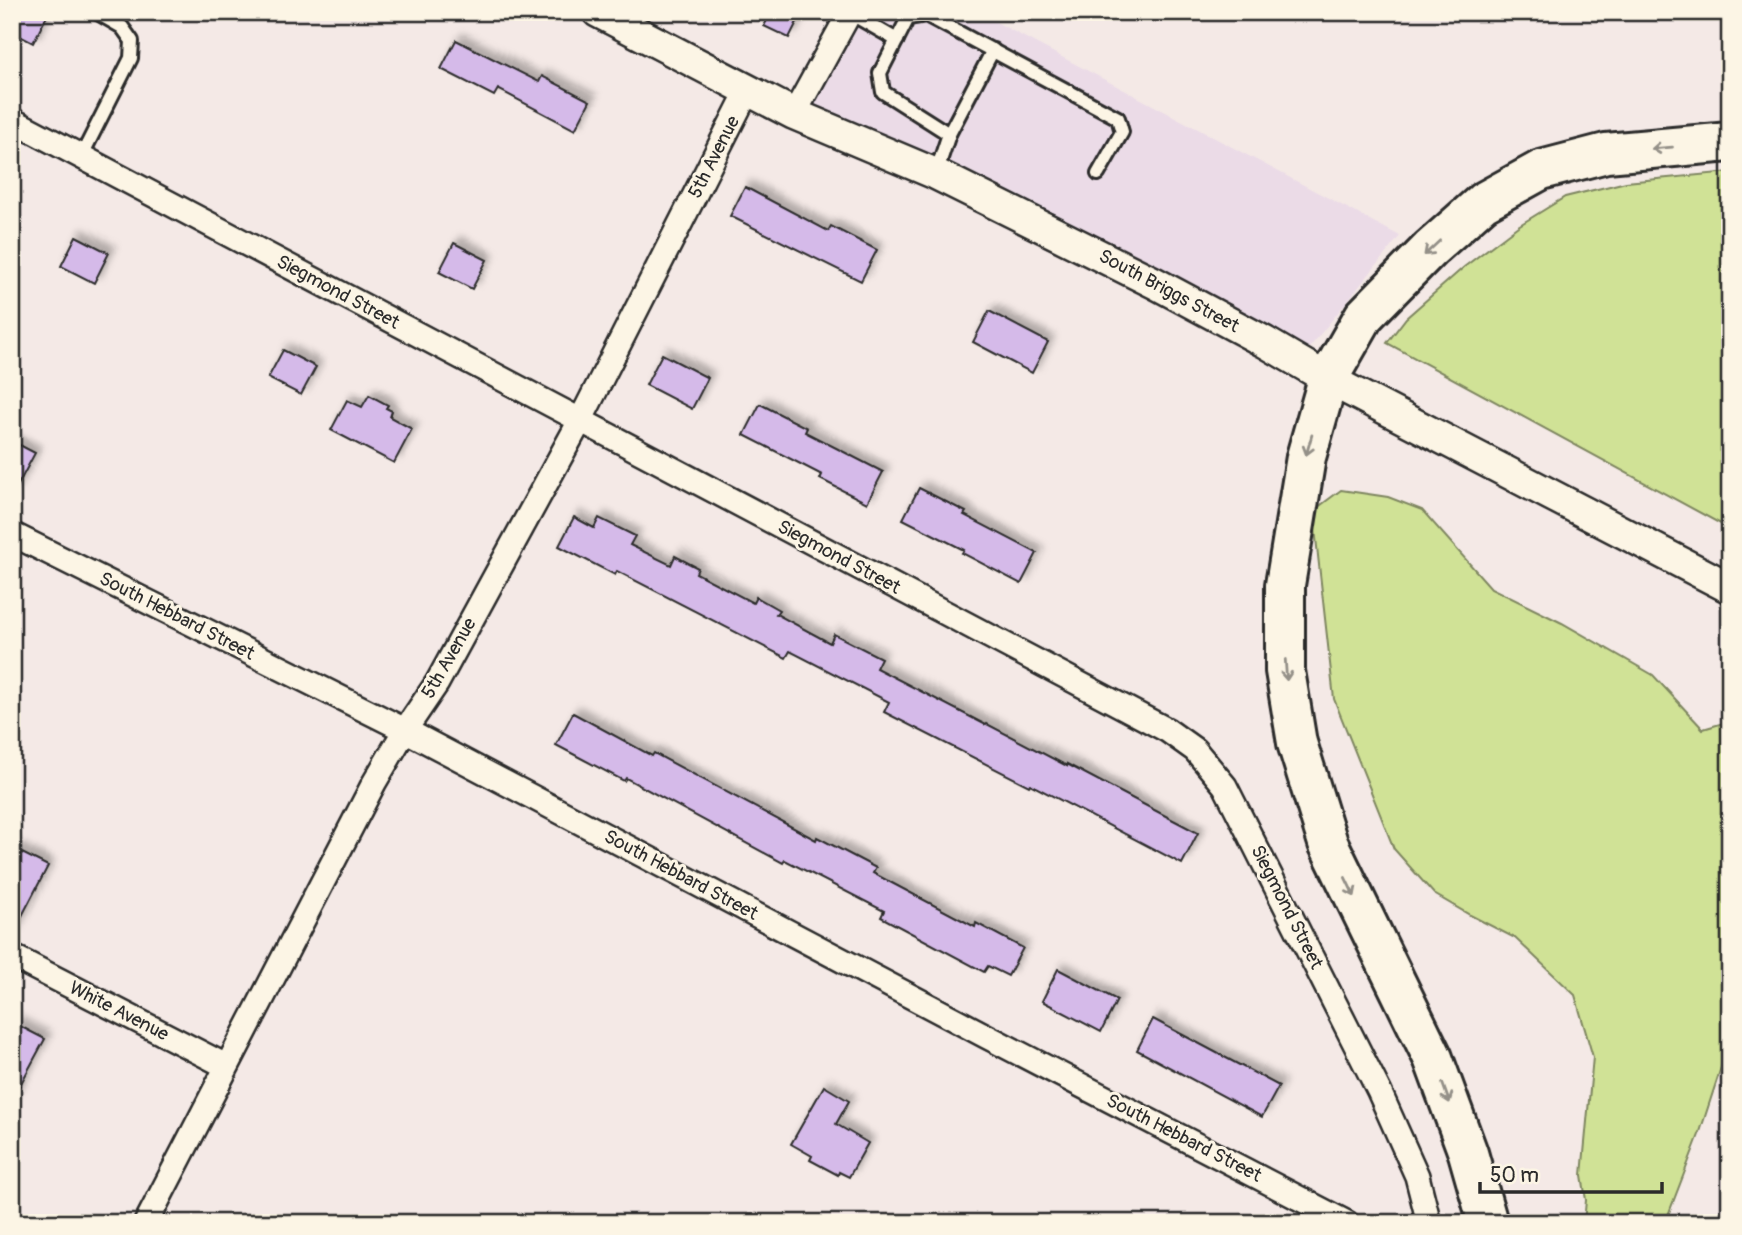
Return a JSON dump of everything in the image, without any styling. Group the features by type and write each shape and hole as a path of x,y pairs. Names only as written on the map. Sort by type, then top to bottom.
{"highway":[{"path":"1488,1223 1468,1153 1433,1058 1328,843 1297,743 1285,671 1285,585 1306,457 1328,379 1364,316 1430,249 1483,202 1541,170 1606,153 1730,142"}],"street":[{"name":"South Briggs Street","path":"598,12 794,114 936,174 1155,282 1328,379 1730,588"},
{"path":"794,114 850,13"},
{"name":"5th Avenue","path":"146,1223 374,782 437,683 580,421 748,90"},
{"name":"Siegmond Street","path":"12,120 1155,723 1195,750 1225,786 1379,1091 1416,1176 1429,1223"},
{"name":"South Hebbard Street","path":"12,534 405,730 1347,1223"},
{"name":"White Avenue","path":"12,956 226,1066"}],"lane":[{"path":"81,157 131,58 132,41 122,27 96,12"},
{"path":"850,13 897,40"},
{"path":"949,134 883,92 880,73 908,18 926,15 1118,118 1122,132 1098,174"},
{"path":"936,174 949,134 993,50"}],"shaded area":[{"path":"844,12 977,12 1400,236 1293,368 933,183 791,123"}],"green space":[{"path":"1730,172 1730,529 1387,343 1406,318 1464,267 1518,226 1565,197 1626,182"},
{"path":"1341,490 1388,497 1422,510 1491,588 1562,623 1653,675 1703,729 1730,721 1730,1046 1665,1223 1584,1223 1586,1200 1582,1175 1593,1057 1575,995 1515,938 1434,894 1394,849 1334,699 1313,511"}],"building":[{"path":"12,12 49,12 33,43 12,32"},
{"path":"771,12 802,12 789,38 764,26"},
{"path":"456,40 539,82 542,76 590,101 575,130 498,89 494,96 441,69"},
{"path":"745,187 828,231 831,226 877,250 861,281 730,216"},
{"path":"76,236 109,253 94,283 61,266"},
{"path":"454,243 487,260 472,289 439,272"},
{"path":"989,311 1048,342 1032,373 973,342"},
{"path":"283,350 316,367 301,395 268,378"},
{"path":"662,354 708,378 692,409 646,385"},
{"path":"369,395 388,405 386,408 392,411 390,417 412,429 394,463 331,430 347,400 362,407"},
{"path":"760,404 807,428 805,432 883,472 867,503 820,479 822,475 744,435"},
{"path":"12,441 35,453 12,496"},
{"path":"919,488 1037,553 1021,584 962,553 964,550 903,519"},
{"path":"574,517 594,528 599,518 635,536 630,545 671,565 675,556 698,568 696,573 753,603 756,597 779,610 776,614 830,643 834,634 881,658 876,668 1198,833 1182,864 1030,784 1029,786 884,712 889,702 790,651 786,658 617,571 615,575 559,546"},
{"path":"573,713 816,840 817,837 876,868 873,873 975,927 976,923 1023,948 1008,976 988,966 984,972 881,917 884,911 785,860 783,863 626,778 624,781 556,745"},
{"path":"12,848 48,866 12,935"},
{"path":"1058,969 1117,1000 1101,1032 1042,1001"},
{"path":"1153,1019 1279,1086 1262,1117 1137,1050"},
{"path":"12,1022 45,1039 12,1100"},
{"path":"824,1086 849,1101 836,1124 868,1143 849,1177 839,1172 838,1175 810,1160 812,1156 791,1144"}]}
